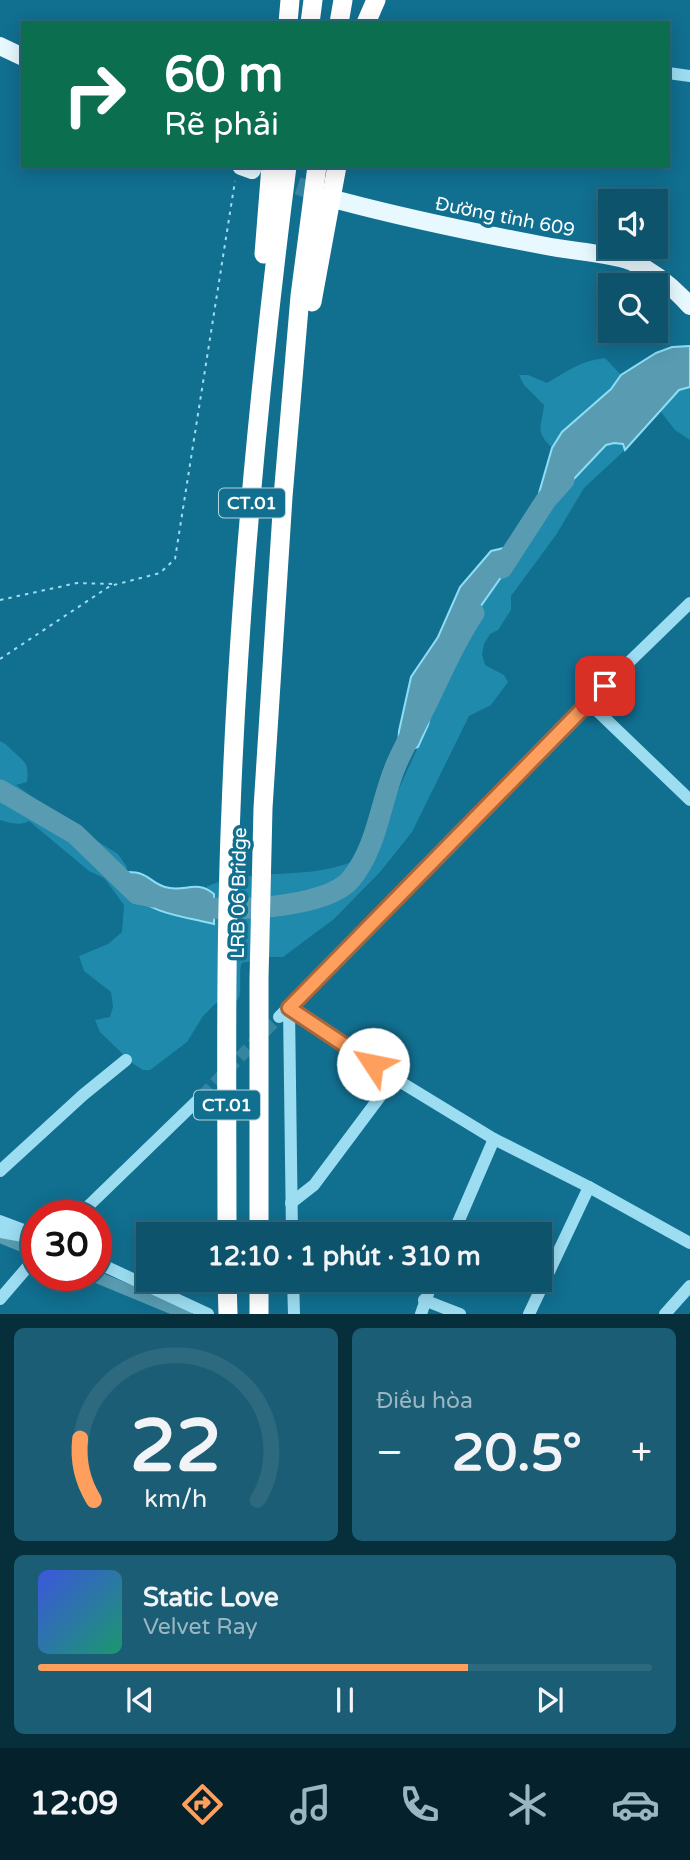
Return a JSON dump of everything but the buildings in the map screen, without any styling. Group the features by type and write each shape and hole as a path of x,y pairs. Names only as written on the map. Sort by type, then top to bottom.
{"highway":[{"path":"288,21 290,0"},
{"path":"310,21 313,0"},
{"path":"339,21 343,0"},
{"path":"367,21 376,0"},
{"name":"CT.01","path":"275,196 287,168"},
{"name":"CT.01","path":"327,207 330,168"},
{"path":"250,171 275,196"},
{"name":"LRB 06 Bridge","path":"227,1222 227,976 231,808 245,570 271,290 275,196"},
{"name":"LRB 06 Bridge","path":"259,1222 259,979 264,808 283,497 300,296 327,207"},
{"path":"258,1314 259,1292"}],"main road":[{"path":"0,46 21,56"},
{"name":"Đường tỉnh 609","path":"327,207 625,259 662,280 690,306"}],"street":[{"path":"670,73 690,76"},
{"path":"279,1017 588,702 690,603"},
{"path":"588,702 690,800"},
{"path":"289,1008 394,1078 494,1139 589,1187 690,1243"},
{"path":"289,1008 292,1222"},
{"path":"0,1171 126,1060"},
{"path":"291,1203 314,1185 394,1078"},
{"path":"95,1200 202,1096"},
{"path":"458,1222 494,1139"},
{"path":"530,1314 589,1187"},
{"path":"0,1220 21,1230"},
{"path":"0,1232 21,1235"},
{"path":"112,1269 208,1314"},
{"path":"0,1299 21,1274"},
{"path":"665,1314 690,1286"},
{"path":"293,1292 294,1314"},
{"path":"421,1314 427,1292"},
{"path":"424,1300 460,1314"}],"path":[{"path":"0,600 77,583 115,584 160,573 175,559 250,171"},
{"path":"0,659 115,584"}],"shaded area":[{"path":"690,346 690,387 679,390 625,450 623,444 606,445 555,499 546,500 539,493 552,448 562,432 611,389 621,375 656,353 672,347"},
{"path":"605,358 621,375 552,448 541,432 544,405 524,385 519,375 528,375 547,383 581,364"},
{"path":"690,387 690,440 675,430 661,412 679,390"},
{"path":"623,444 625,450 584,488 556,535 511,596 511,610 498,630 490,634 484,644 482,654 485,665 504,675 508,682 491,705 469,716 412,832 380,872 334,919 283,957 242,963 237,1000 216,1003 203,1016 187,1042 150,1070 143,1070 132,1063 100,1032 95,1020 110,1017 113,1007 111,992 84,971 79,956 108,944 122,932 124,905 104,878 89,871 29,821 19,824 0,820 0,741 26,764 27,782 16,785 71,825 118,854 127,867 124,875 180,916 196,919 214,894 206,887 223,881 257,875 329,869 349,863 369,849 365,863 428,725 443,660 555,499 606,445"},
{"path":"523,546 443,660 428,725 418,747 402,753 398,746 399,731 411,677 438,637 460,587 491,551"},
{"path":"128,872 145,875 165,887 201,887 208,890 214,894 214,924 170,914 147,905 130,890 123,875"}],"waterway":[{"path":"502,568 546,500 564,480"},
{"path":"188,905 225,909 298,903 339,889 351,879 373,838 400,757 474,613"},
{"path":"0,790 75,834 137,894 153,897"},
{"path":"0,1237 21,1246"},
{"path":"112,1283 186,1314"}],"tunnel":[{"path":"272,177 325,195"},
{"path":"202,1096 279,1017"}],"route":[{"path":"373,1064 289,1008 605,686"}]}
